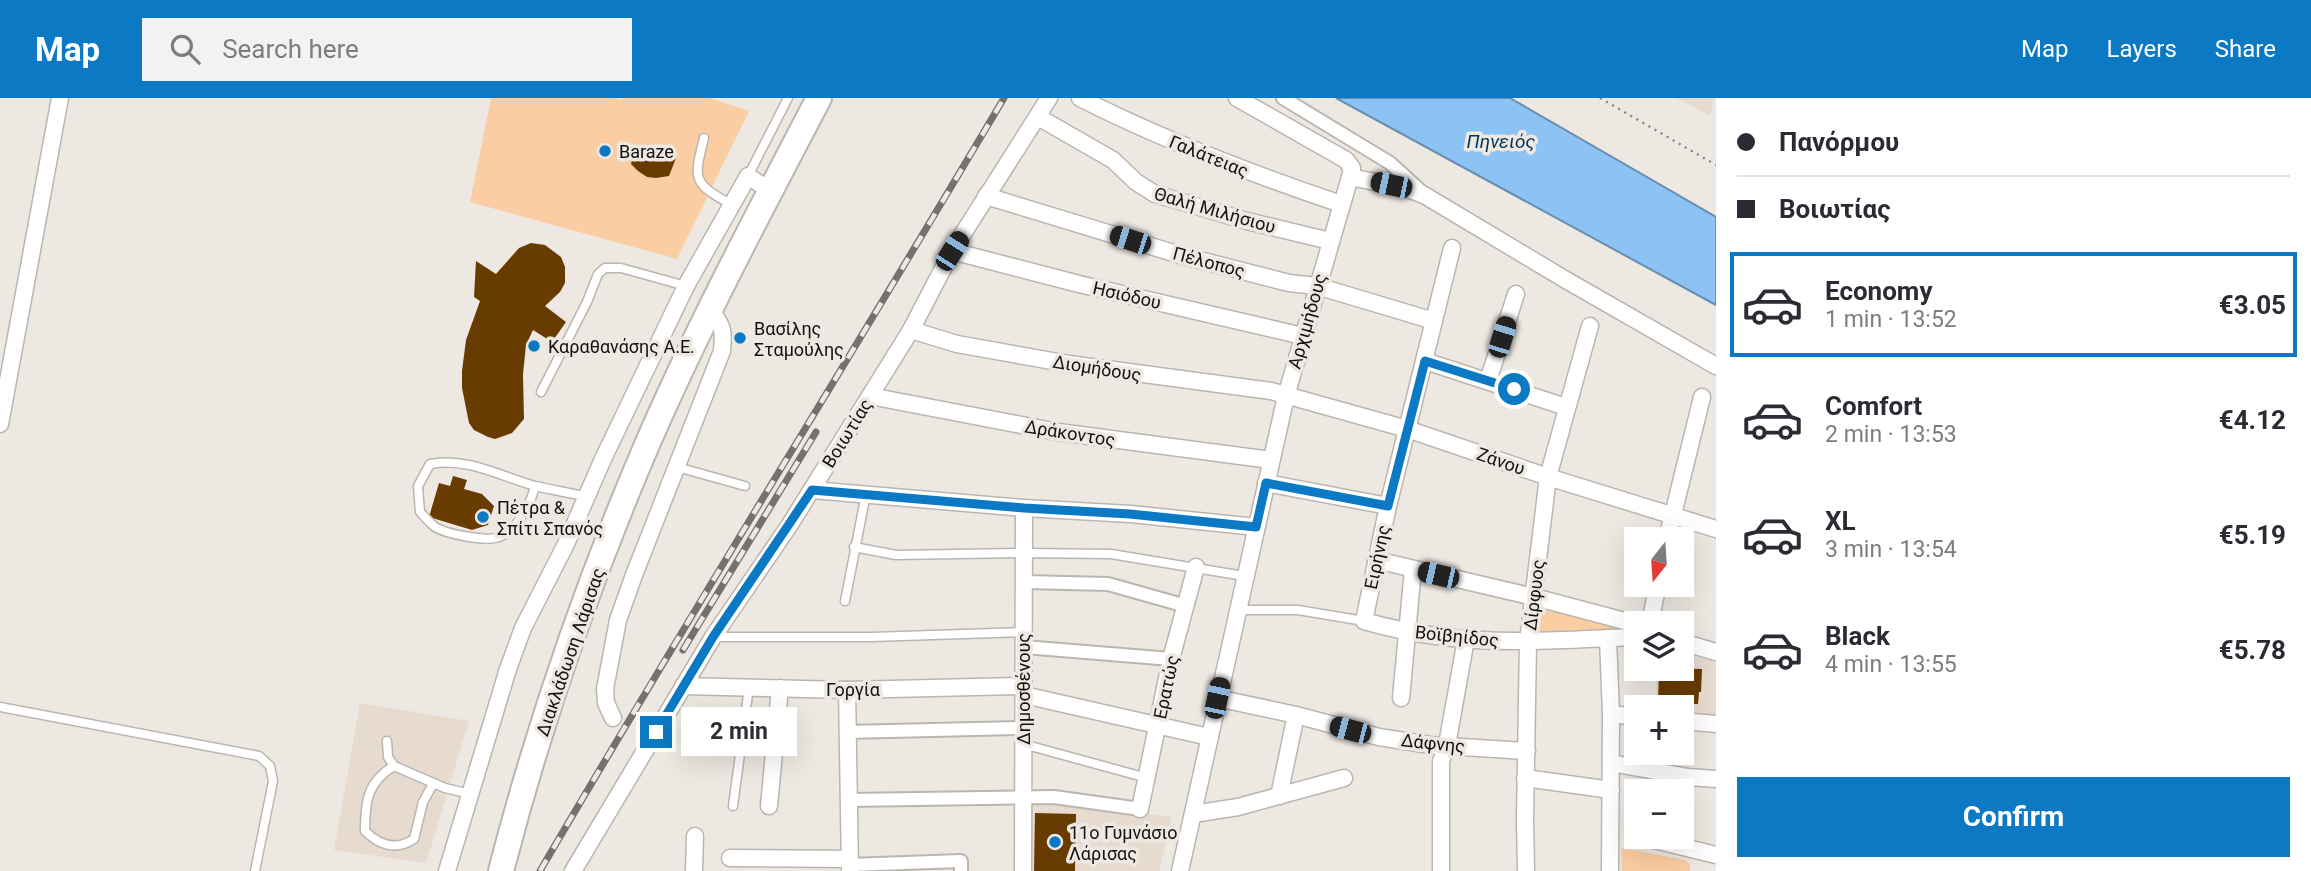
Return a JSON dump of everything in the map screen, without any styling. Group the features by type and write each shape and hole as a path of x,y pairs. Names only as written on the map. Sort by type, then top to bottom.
{"main road":[{"name":"Διακλάδωση Λάρισας","path":"501,871 529,773 595,576 649,440 710,309 813,103"}],"street":[{"path":"0,424 60,98"},
{"name":"Βοιωτίας","path":"573,871 713,637 812,490 911,330 952,251 1049,98"},
{"name":"Γαλάτειας","path":"1080,98 1159,136 1341,204"},
{"path":"1237,98 1346,160 1352,168 1350,177 1405,188 1424,195 1716,366"},
{"path":"1283,98 1390,163 1424,195"},
{"name":"Θαλή Μιλήσιου","path":"1038,117 1113,160 1136,183 1155,194 1247,221 1330,241"},
{"path":"447,871 523,628 588,497 603,459 686,286 748,176 770,191"},
{"name":"Αρχιμήδους","path":"1180,871 1286,397 1350,177"},
{"name":"Πέλοπος","path":"986,196 1180,255 1289,283 1317,286 1434,321"},
{"name":"Ειρήνης","path":"1364,621 1388,506 1452,248"},
{"name":"Ησιόδου","path":"952,251 1079,284 1303,336"},
{"path":"1488,381 1516,294"},
{"path":"613,718 606,703 605,689 618,620 722,351 724,333 721,323 710,309"},
{"name":"Δίρφυος","path":"1526,871 1528,641 1548,477 1590,326"},
{"name":"Διομήδους","path":"911,330 957,344 1019,356 1133,374 1258,389 1286,397"},
{"path":"1425,361 1566,407"},
{"name":"Δράκοντος","path":"870,396 1058,432 1271,460"},
{"name":"Ζάνου","path":"1286,397 1407,429 1548,477 1716,529"},
{"path":"1670,527 1702,397"},
{"path":"1266,483 1388,506"},
{"path":"812,490 1130,514 1256,527"},
{"name":"Δημοσθένους","path":"1023,871 1024,508"},
{"path":"1376,561 1624,621"},
{"name":"Ερατώς","path":"1140,809 1171,659 1196,567"},
{"path":"1401,698 1413,569"},
{"path":"1024,582 1108,584 1186,606"},
{"name":"Βοϊβηίδος","path":"1364,621 1466,639 1528,641 1624,637"},
{"path":"1608,638 1611,714 1610,871"},
{"path":"1441,871 1441,761 1447,745 1466,639"},
{"path":"1024,640 1171,659"},
{"path":"1694,646 1716,652"},
{"name":"Γοργία","path":"683,686 1023,690 1209,737"},
{"path":"769,806 780,688"},
{"path":"847,690 849,865"},
{"name":"Δάφνης","path":"1217,698 1379,737 1430,745 1527,751"},
{"path":"1611,714 1624,716"},
{"path":"1279,796 1296,715"},
{"path":"1694,722 1716,724"},
{"path":"847,732 1023,736"},
{"path":"1611,763 1688,777 1716,779"},
{"path":"1193,814 1238,807 1344,778"},
{"path":"1525,778 1611,790"},
{"path":"848,800 1023,797 1076,799 1140,809"},
{"path":"1611,830 1624,833"},
{"path":"694,871 695,836"},
{"path":"1691,849 1716,855"},
{"path":"730,858 849,865 961,861 961,871"}],"lane":[{"path":"748,176 788,98"},
{"path":"704,138 696,169 698,180 709,192 732,205"},
{"path":"541,392 587,302 597,274 605,268 621,268 686,286"},
{"path":"535,486 530,503 516,524 499,537 474,538 437,529 420,512 418,486 430,464 449,461 535,486 588,497"},
{"path":"676,467 745,486"},
{"path":"845,601 866,494"},
{"path":"854,547 895,555 1111,554 1244,576"},
{"path":"1237,610 1298,610 1364,621"},
{"path":"713,637 1024,640"},
{"path":"733,806 749,687"},
{"path":"0,707 259,756 270,766 273,781 255,871"},
{"path":"1023,736 1147,778"},
{"path":"387,741 388,757 394,766 433,784 470,794"},
{"path":"394,766 377,778 370,789 365,808 365,831 382,844 395,846 407,844 414,839 424,803 433,784"}],"path":[{"path":"1600,98 1716,165"}],"shaded area":[{"name":"Baraze","path":"491,98 710,98 749,111 677,259 470,202"},
{"path":"1676,98 1714,98 1710,116"},
{"path":"1539,604 1624,629 1624,630 1536,634"},
{"path":"1694,655 1716,661 1716,719 1694,717 1694,695 1656,695 1657,681 1694,681"},
{"path":"360,703 469,721 426,863 334,850"},
{"path":"1030,800 1068,802 1172,817 1159,871 1028,871"},
{"path":"1621,849 1686,860 1690,864 1690,871 1622,871"}],"water":[{"name":"Πηνειός","path":"1336,98 1510,98 1716,217 1716,305"}],"building":[{"name":"Baraze","path":"636,146 676,158 669,176 647,177 638,171 631,164"},
{"path":"531,243 545,245 561,257 565,267 565,283 560,292 545,306 566,322 552,342 533,330 526,345 523,374 524,419 512,433 495,439 474,430 469,423 462,388 466,340 480,301 474,297 476,261 496,274 519,248"},
{"path":"453,476 467,480 464,489 482,494 494,506 488,525 472,530 429,517 439,483 450,486"},
{"path":"1694,669 1702,669 1698,704 1694,704 1694,695 1658,695 1659,681 1694,681"},
{"name":"11ο Γυμνάσιο Λάρισας","path":"1035,813 1076,814 1075,871 1034,871"}],"railway":[{"path":"540,871 1004,98"},
{"path":"683,650 816,432"}],"place":[{"name":"Baraze","path":"605,151"},
{"name":"Βασίλης Σταμούλης","path":"740,338"},
{"name":"Καραθανάσης Α.Ε.","path":"534,346"},
{"name":"Πέτρα & Σπίτι Σπανός","path":"483,517"},
{"name":"11ο Γυμνάσιο Λάρισας","path":"1055,842"}],"route":[{"path":"656,732 713,637 812,490 1130,514 1256,527 1266,483 1388,506 1425,361 1514,389"}]}
